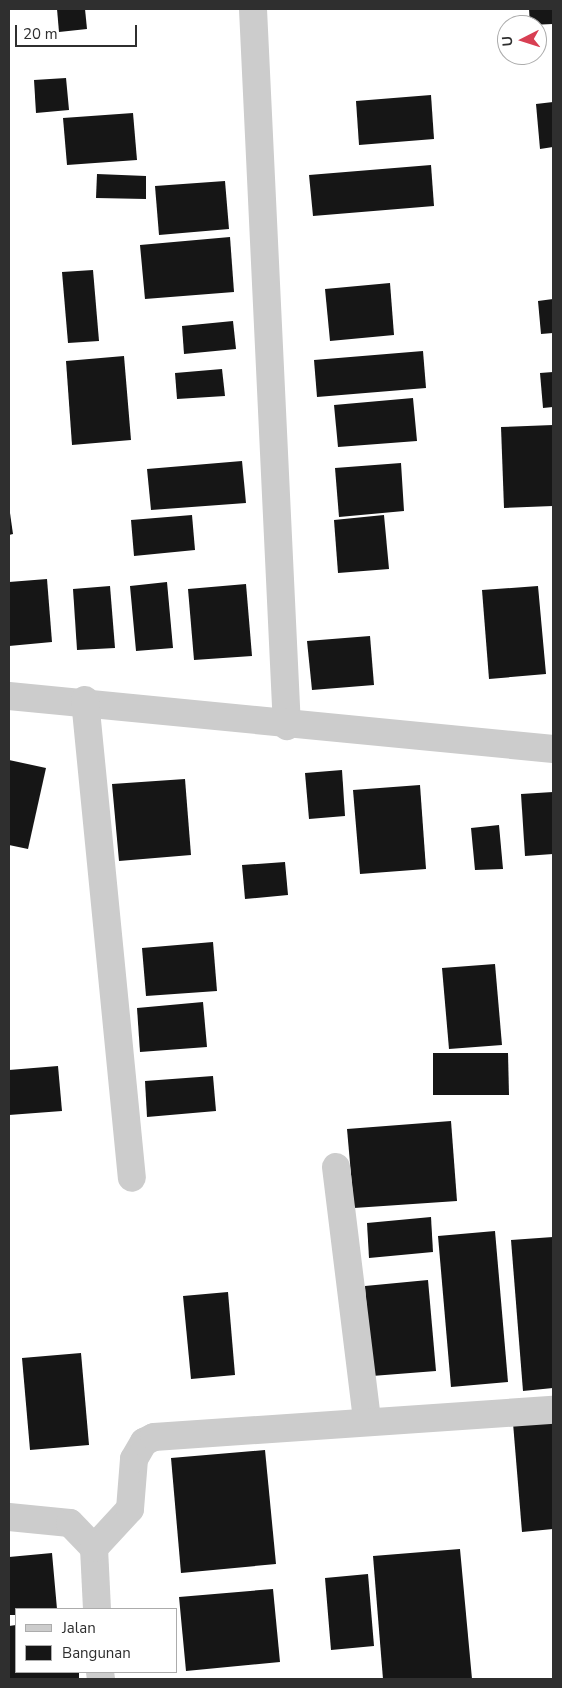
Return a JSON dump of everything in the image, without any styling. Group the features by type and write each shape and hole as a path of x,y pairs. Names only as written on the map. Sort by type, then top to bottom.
{"street":[{"path":"254,9 287,726"},
{"path":"9,696 85,700 287,726 553,748"},
{"path":"85,700 132,1178"},
{"path":"336,1167 367,1421"},
{"path":"94,1548 130,1508 134,1459 144,1442 154,1437 367,1421 553,1410"},
{"path":"9,1517 70,1523 94,1548 97,1608"}],"building":[{"path":"57,9 85,9 87,29 59,32"},
{"path":"529,9 553,9 553,24 547,24 547,15 529,15"},
{"path":"66,78 69,110 36,113 34,80"},
{"path":"431,95 434,139 359,145 356,101"},
{"path":"553,102 553,147 540,149 536,104"},
{"path":"133,113 137,160 67,165 63,118"},
{"path":"431,165 434,206 313,216 309,175"},
{"path":"97,174 146,176 146,199 96,198"},
{"path":"225,181 229,229 159,235 155,186"},
{"path":"230,237 234,292 145,299 140,245"},
{"path":"93,270 99,341 68,343 62,272"},
{"path":"390,283 394,335 330,341 325,289"},
{"path":"553,299 553,333 541,334 538,301"},
{"path":"233,321 236,349 184,354 182,326"},
{"path":"423,351 426,388 317,397 314,360"},
{"path":"124,356 131,440 72,445 66,361"},
{"path":"222,369 225,396 177,399 175,373"},
{"path":"553,372 553,407 543,408 540,373"},
{"path":"413,398 417,441 338,447 334,405"},
{"path":"553,425 553,506 504,508 501,427"},
{"path":"242,461 246,503 151,510 147,469"},
{"path":"401,463 404,511 339,517 335,468"},
{"path":"9,506 13,534 9,535"},
{"path":"192,515 195,550 134,556 131,520"},
{"path":"384,515 389,569 338,573 334,520"},
{"path":"47,579 52,642 9,646 9,582"},
{"path":"167,582 173,648 136,651 130,586"},
{"path":"246,584 252,656 194,660 188,589"},
{"path":"110,586 115,648 77,650 73,589"},
{"path":"538,586 546,674 489,679 482,590"},
{"path":"370,636 374,685 312,690 307,641"},
{"path":"9,760 46,768 28,849 9,845"},
{"path":"342,770 345,816 309,819 305,773"},
{"path":"185,779 191,855 119,861 112,784"},
{"path":"420,785 426,869 360,874 353,790"},
{"path":"553,792 553,854 525,856 521,794"},
{"path":"499,825 503,869 475,870 471,828"},
{"path":"285,862 288,895 245,899 242,865"},
{"path":"213,942 217,991 146,996 142,948"},
{"path":"495,964 502,1045 449,1049 442,968"},
{"path":"203,1002 207,1047 140,1052 137,1008"},
{"path":"433,1053 508,1053 509,1095 433,1095"},
{"path":"58,1066 62,1111 9,1115 9,1070"},
{"path":"213,1076 216,1111 147,1117 145,1081"},
{"path":"451,1121 457,1201 354,1208 347,1129"},
{"path":"431,1217 433,1252 369,1258 367,1223"},
{"path":"495,1231 508,1382 451,1387 438,1236"},
{"path":"553,1237 553,1388 523,1391 511,1240"},
{"path":"428,1280 436,1371 372,1376 365,1286"},
{"path":"228,1292 235,1375 191,1379 183,1296"},
{"path":"81,1353 89,1445 30,1450 22,1358"},
{"path":"553,1419 553,1529 522,1532 513,1423"},
{"path":"265,1450 276,1564 181,1573 171,1458"},
{"path":"460,1549 472,1679 383,1679 373,1556"},
{"path":"52,1553 57,1608 15,1608 15,1615 9,1615 9,1557"},
{"path":"368,1574 374,1646 331,1650 325,1578"},
{"path":"273,1589 280,1662 186,1671 179,1597"},
{"path":"15,1625 15,1673 79,1673 79,1679 9,1679 9,1626"}]}
